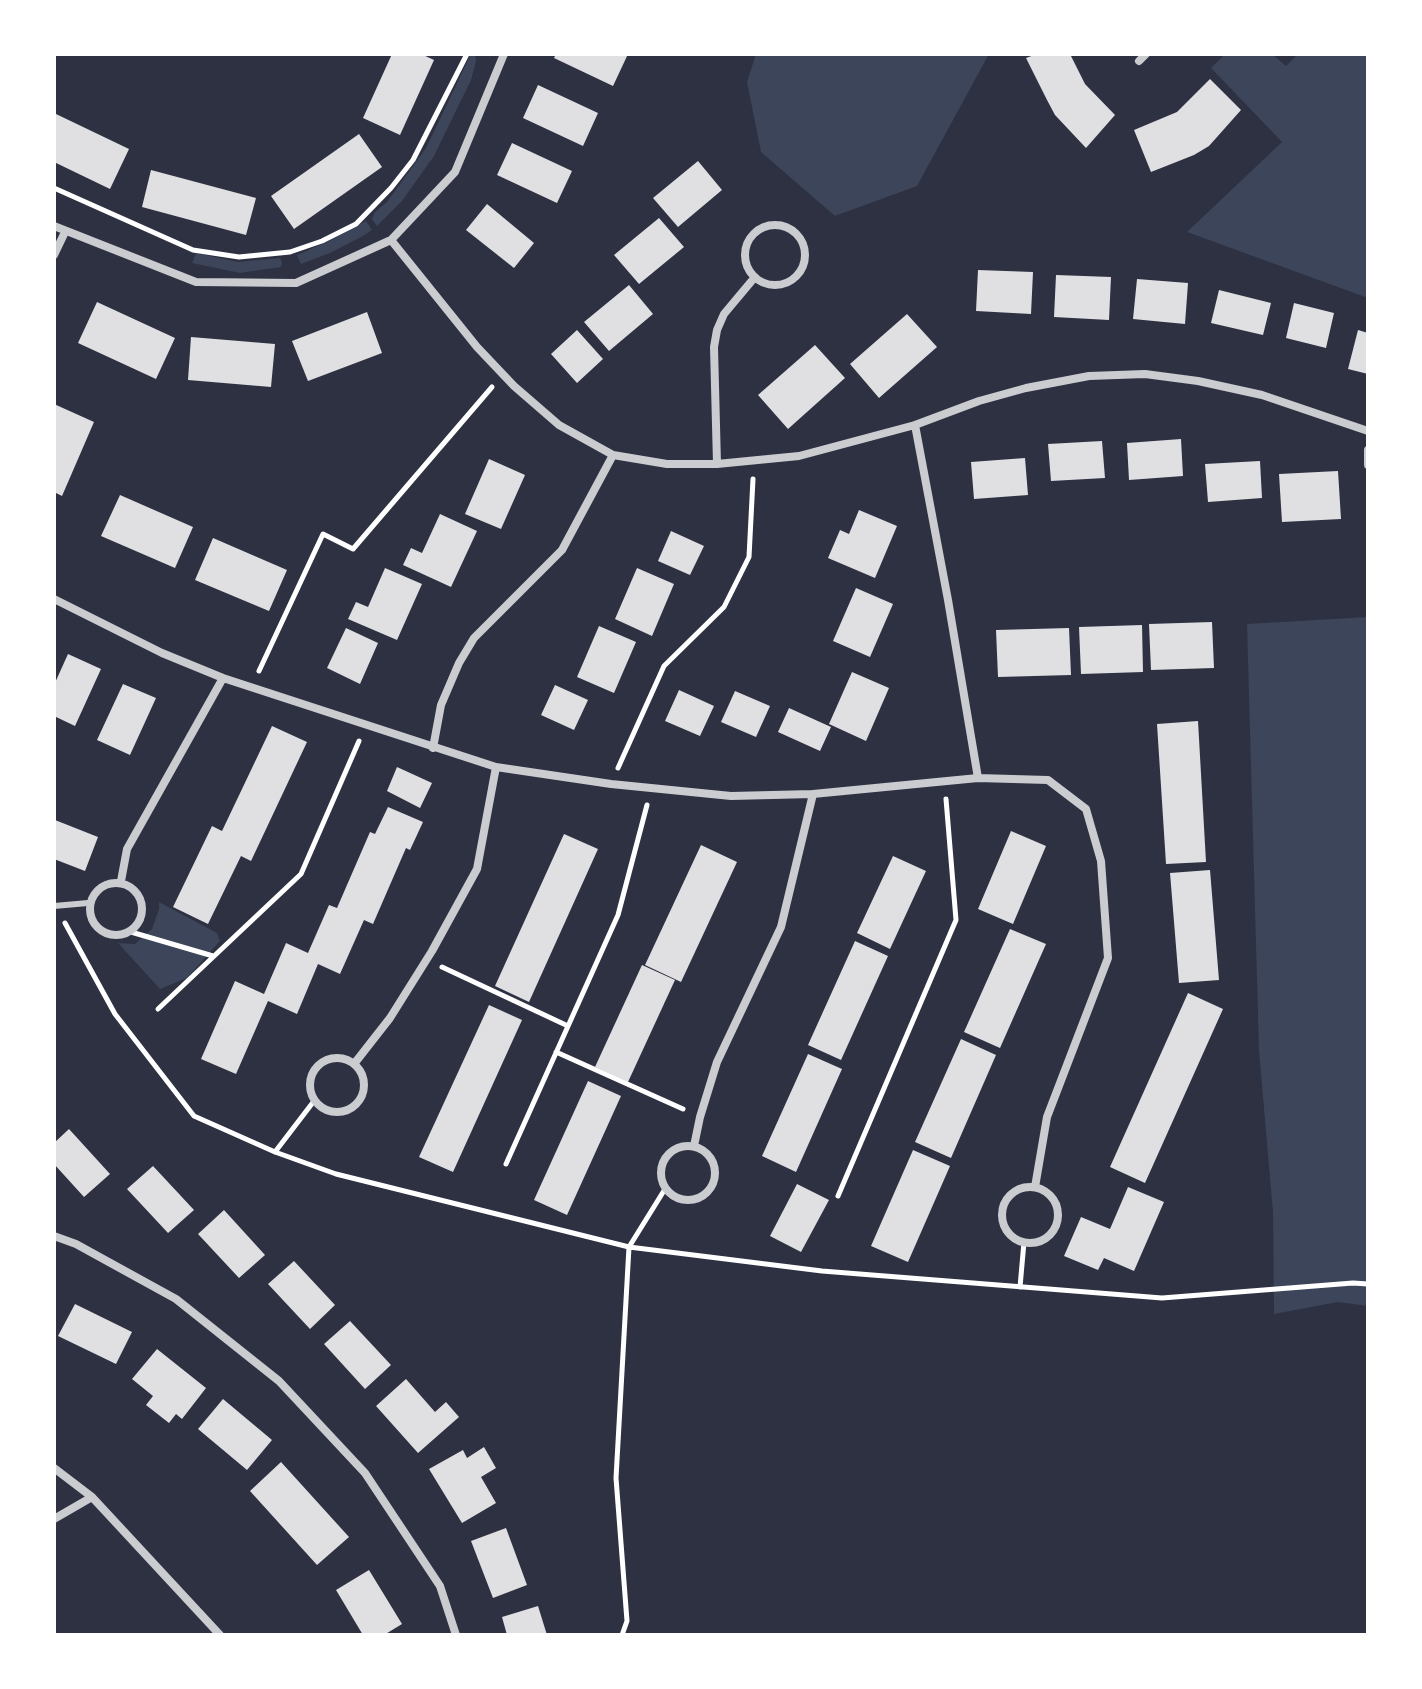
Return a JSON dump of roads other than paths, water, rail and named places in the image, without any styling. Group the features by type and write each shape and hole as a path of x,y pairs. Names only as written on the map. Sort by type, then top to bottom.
{"street":[{"path":"54,226 196,282 296,283 391,240 455,172 504,54"},
{"path":"774,225 793,231 804,246 806,256 799,274 783,284 773,285 755,277 749,270 746,250 756,232 774,225"},
{"path":"54,255 65,232"},
{"path":"391,240 477,347 503,374 559,425 613,455 667,464 717,464 799,456 915,425 979,401 1026,388 1089,376 1145,374 1198,381 1262,395 1368,431"},
{"path":"717,464 714,347 717,330 724,314 755,277"},
{"path":"915,425 978,778"},
{"path":"1368,450 1368,465"},
{"path":"433,748 441,705 459,663 474,638 562,550 613,455"},
{"path":"54,599 162,653 223,678 496,767 611,784 731,796 813,794 978,778 1048,780 1086,809 1101,861 1108,958 1047,1117 1035,1187"},
{"path":"121,881 127,849 223,678"},
{"path":"354,1064 390,1018 427,960 477,869 496,767"},
{"path":"694,1146 717,1062 781,927 813,794"},
{"path":"121,881 139,893 143,914 131,932 110,936 92,924 88,903 100,885 121,881"},
{"path":"338,1058 354,1064 364,1079 364,1088 356,1106 338,1113 329,1112 314,1101 310,1093 310,1076 321,1062 338,1058"},
{"path":"694,1146 714,1162 715,1180 705,1195 688,1201 679,1200 665,1189 661,1171 668,1154 675,1149 694,1146"},
{"path":"1035,1187 1055,1203 1057,1220 1054,1228 1041,1240 1024,1242 1015,1238 1003,1224 1004,1204 1016,1190 1035,1187"},
{"path":"54,1236 76,1244 176,1299 279,1381 365,1473 440,1586 456,1635"},
{"path":"54,1468 92,1497 220,1635"},
{"path":"54,1519 92,1497"}],"lane":[{"path":"55,907 88,903"}]}
